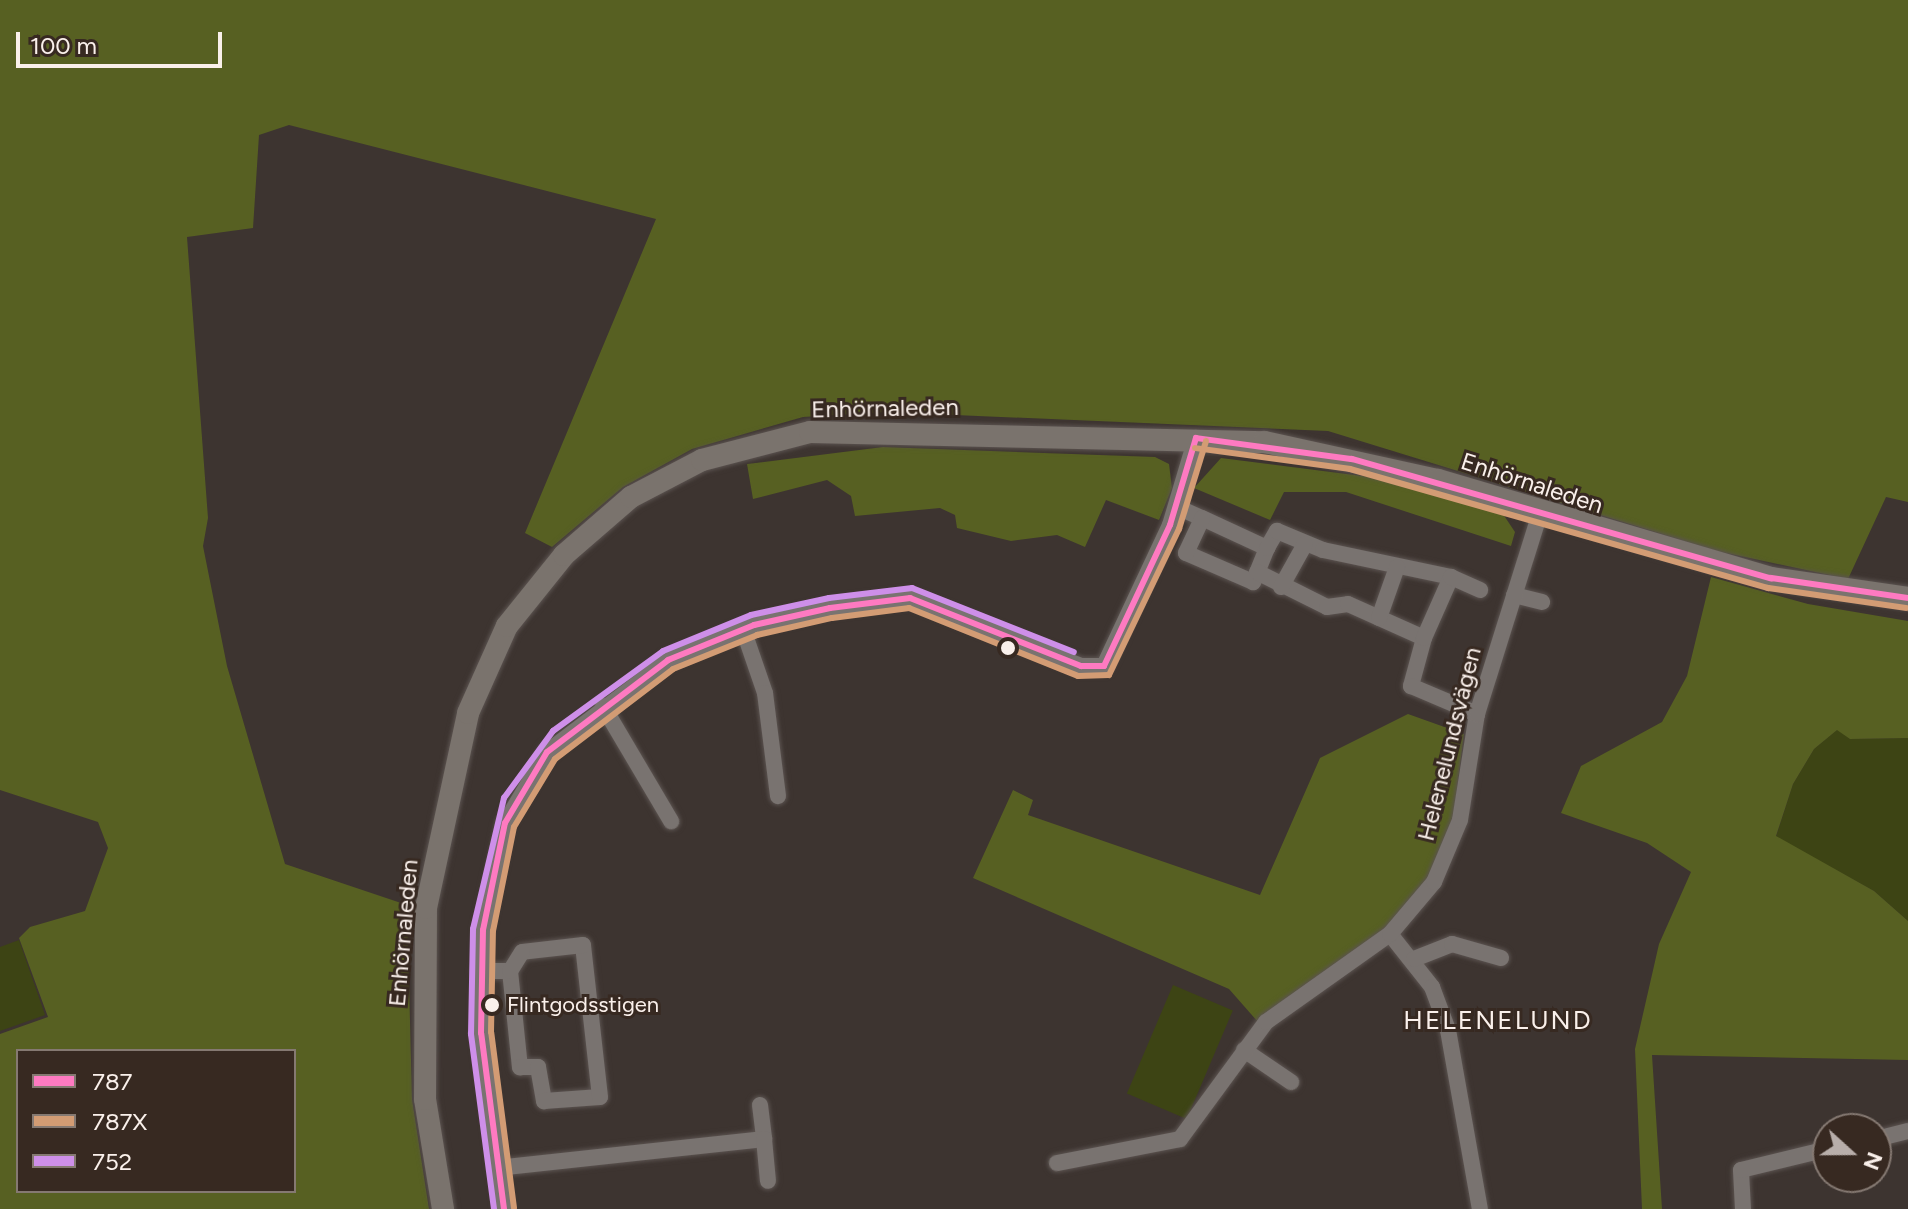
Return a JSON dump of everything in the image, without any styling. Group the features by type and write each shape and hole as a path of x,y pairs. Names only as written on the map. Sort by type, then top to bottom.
{"street":[{"name":"Enhörnaleden","path":"443,1209 421,1028 426,908 441,821 468,713 507,626 564,555 631,497 702,460 810,432 1196,438 1352,459 1771,578 1908,598"},
{"path":"504,1209 497,1168 480,971 488,893 513,802 547,752 603,706 668,660 743,629 830,608 910,598 1070,661 1094,668 1110,662 1177,507 1196,438"},
{"path":"1177,507 1267,548"},
{"name":"Helenelundsvägen","path":"1057,1163 1180,1139 1266,1022 1390,934 1434,882 1453,842 1477,714 1540,513"},
{"path":"1202,518 1186,553 1253,582 1277,531 1305,544 1451,577 1480,590"},
{"path":"1281,587 1305,544"},
{"path":"1379,618 1397,567"},
{"path":"1257,572 1281,587 1327,607 1348,604 1424,638"},
{"path":"1451,577 1424,638 1411,686 1477,714"},
{"path":"1514,595 1542,602"},
{"path":"743,629 765,693 778,796"},
{"path":"603,706 671,821"},
{"path":"1390,934 1414,959 1448,1030 1480,1209"},
{"path":"1414,959 1452,944 1501,958"},
{"path":"583,945 600,1097 544,1101 538,1067 520,1067 510,971 522,952 583,945"},
{"path":"480,971 510,971"},
{"path":"1244,1050 1291,1082"},
{"path":"760,1105 768,1181"},
{"path":"497,1168 764,1139"},
{"path":"1743,1209 1741,1170 1812,1153"}],"green space":[{"path":"0,0 1908,0 1908,502 1886,497 1848,579 1717,551 1328,431 887,412 803,417 692,449 623,487 552,547 525,533 656,219 289,125 259,135 253,228 187,237 208,518 203,546 227,666 285,864 407,905 412,1099 429,1209 0,1209 0,1034 48,1017 19,938 30,927 85,911 108,848 98,822 0,790"},
{"path":"883,447 1155,457 1169,464 1172,488 1159,520 1106,500 1085,547 1057,535 1011,541 957,528 955,515 940,508 855,516 851,496 827,480 753,499 747,464"},
{"path":"1221,458 1386,479 1503,514 1515,532 1511,546 1346,492 1284,492 1270,520 1194,488"},
{"path":"1711,577 1808,604 1908,621 1908,738 1850,739 1837,730 1814,749 1793,784 1776,836 1874,891 1908,921 1908,1060 1652,1055 1662,1209 1642,1209 1635,1049 1659,944 1691,872 1647,843 1561,813 1581,766 1662,722 1687,676"},
{"path":"1408,714 1464,734 1453,819 1429,878 1384,930 1258,1022 1229,989 973,878 1013,790 1033,800 1028,815 1260,895 1320,758"},
{"path":"1838,729 1850,739 1908,738 1908,921 1874,891 1776,837 1793,784 1814,749"},
{"path":"19,940 45,1015 0,1031 0,947"},
{"path":"1173,985 1233,1010 1187,1119 1127,1094"}],"transit line":[{"name":"787","path":"1196,438 1352,459 1771,578 1908,598"},
{"name":"787","path":"504,1209 481,1033 483,930 505,823 547,752 668,660 754,625 830,608 910,598 1081,666 1104,666 1170,525 1196,438"},
{"name":"787X","path":"514,1208 491,1032 493,931 514,827 555,759 673,669 757,635 832,618 909,608 1078,676 1109,675 1179,529 1206,441"},
{"name":"787X","path":"1195,448 1350,469 1768,588 1907,608"},
{"name":"752","path":"494,1209 471,1034 473,929 504,798 553,731 663,651 751,615 829,598 912,588 1074,652"}],"place":[{"name":"Flintgodsstigen","path":"492,1005"}],"district":[{"name":"HELENELUND","path":"1498,1021"}]}
